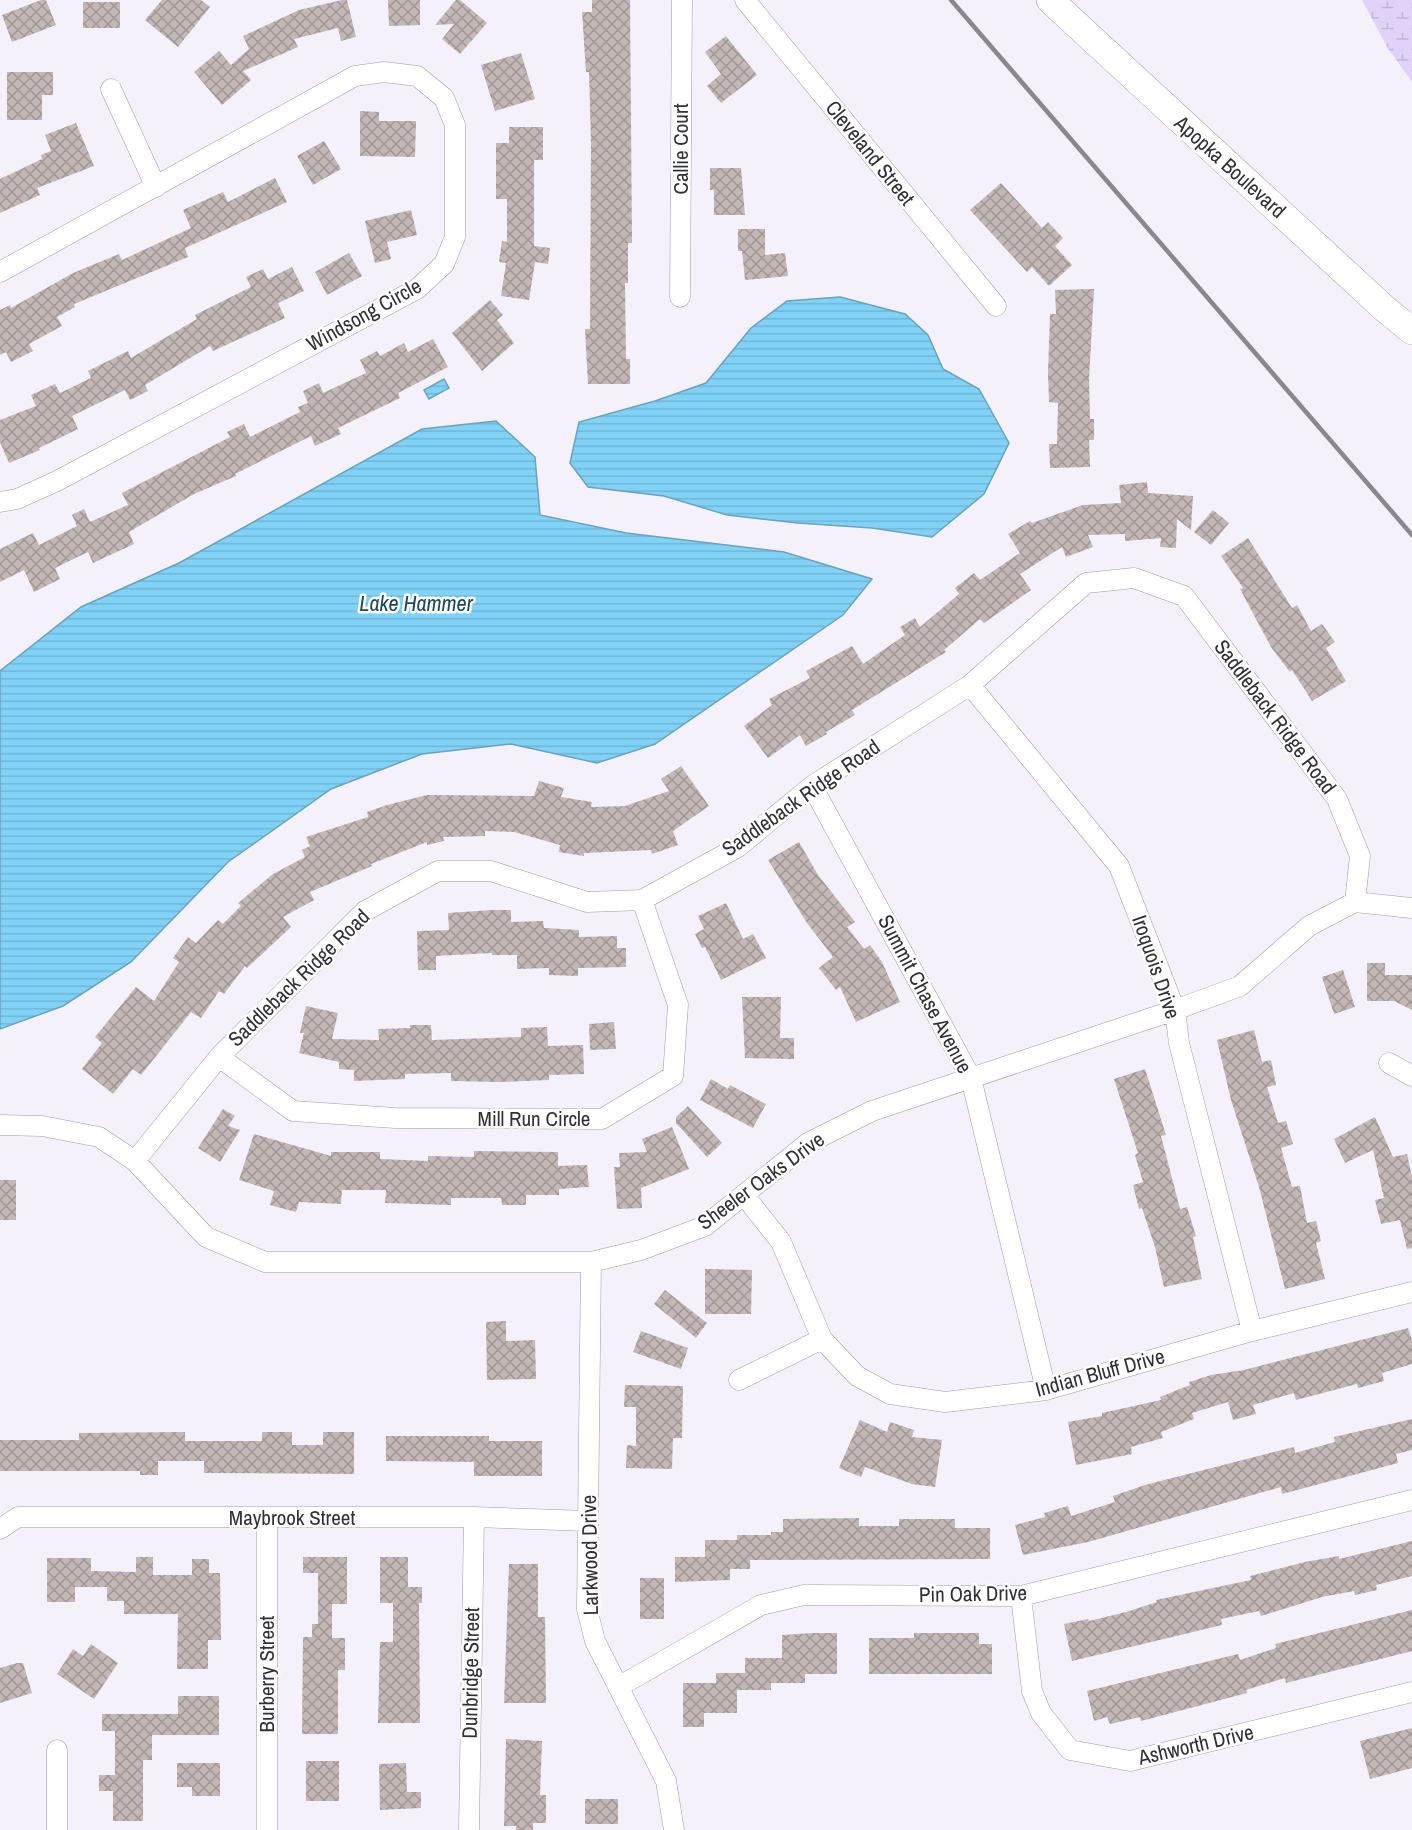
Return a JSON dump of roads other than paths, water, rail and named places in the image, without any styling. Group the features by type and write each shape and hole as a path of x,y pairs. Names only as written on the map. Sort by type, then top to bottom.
{"street":[{"name":"Callie Court","path":"680,297 682,0"},
{"name":"Cleveland Street","path":"745,0 996,306"},
{"name":"Apopka Boulevard","path":"1050,0 1376,301 1412,331"},
{"name":"Windsong Circle","path":"0,272 355,76 384,72 417,76 444,98 455,125 455,237 444,264 417,289 57,481 17,498 0,502"},
{"path":"111,89 156,187"},
{"name":"Saddleback Ridge Road","path":"135,1161 219,1057 365,910 438,871 491,872 587,902 642,900 738,847 812,786 970,685 1086,582 1134,578 1184,596 1337,799 1360,856 1355,902"},
{"name":"Iroquois Drive","path":"970,685 1119,866 1175,1010 1179,1043 1252,1331"},
{"name":"Summit Chase Avenue","path":"812,786 971,1078 1046,1390"},
{"name":"Mill Run Circle","path":"219,1057 293,1111 394,1118 602,1119 673,1076 678,1005 642,900"},
{"path":"1355,902 1412,908"},
{"name":"Sheeler Oaks Drive","path":"0,1125 42,1126 99,1137 135,1161 206,1237 265,1262 591,1262 641,1250 705,1226 808,1143 872,1111 1175,1010 1240,986 1309,926 1355,902"},
{"path":"1389,1063 1412,1076"},
{"name":"Indian Bluff Drive","path":"744,1195 781,1242 822,1339 857,1376 890,1394 945,1402 1046,1390 1252,1331 1412,1292"},
{"name":"Larkwood Drive","path":"591,1262 587,1609 595,1641 666,1781 674,1830"},
{"path":"739,1380 822,1339"},
{"name":"Pin Oak Drive","path":"618,1687 761,1605 804,1594 1021,1596 1412,1500"},
{"name":"Maybrook Street","path":"0,1529 18,1517 267,1519 474,1517 588,1521"},
{"name":"Dunbridge Street","path":"469,1830 474,1517"},
{"name":"Burberry Street","path":"267,1519 267,1830"},
{"name":"Ashworth Drive","path":"1021,1596 1032,1691 1041,1713 1070,1750 1130,1761 1412,1692"},
{"path":"57,1750 57,1830"}],"water":[{"path":"840,297 905,314 928,335 943,369 979,389 1009,443 984,494 932,537 872,528 727,515 664,496 588,487 570,463 579,422 655,401 706,383 751,328 787,301"},
{"path":"444,379 449,388 429,399 424,390"},
{"name":"Lake Hammer","path":"496,421 535,457 540,515 626,533 784,552 872,579 843,615 655,744 597,763 511,744 422,754 331,789 228,862 131,962 63,1006 0,1029 0,671 81,607 179,563 422,429"}],"railway":[{"path":"951,0 1412,535"}]}
